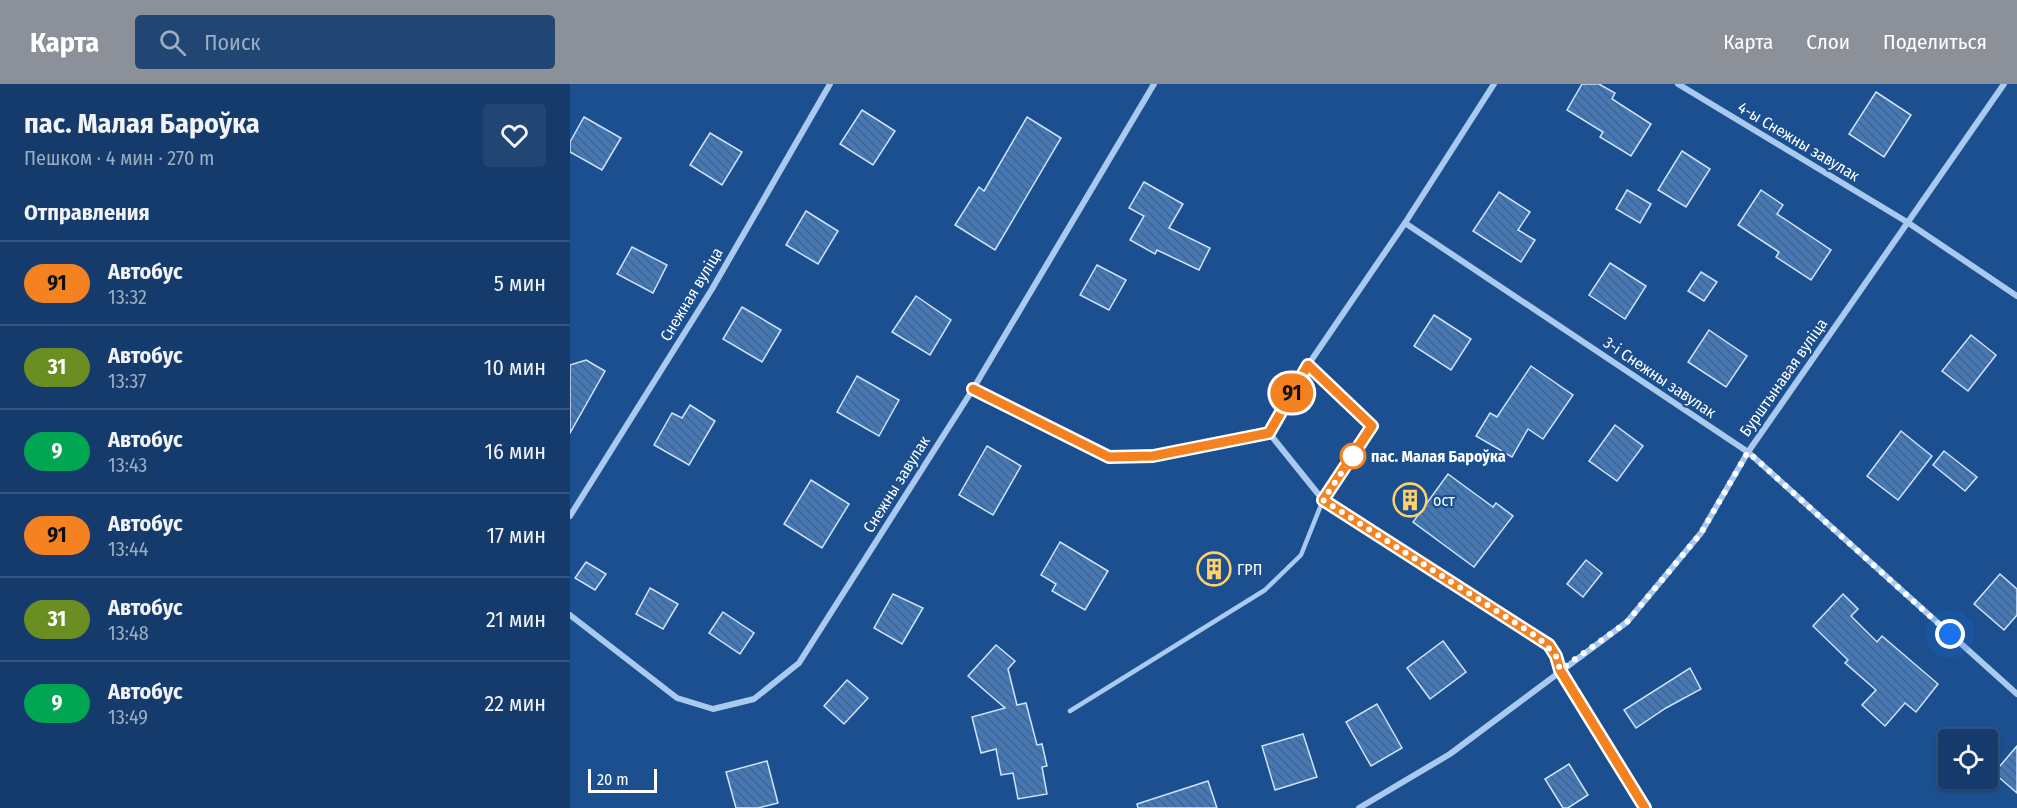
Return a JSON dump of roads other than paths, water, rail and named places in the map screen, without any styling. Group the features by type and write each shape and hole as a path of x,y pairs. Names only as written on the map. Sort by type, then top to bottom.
{"street":[{"name":"Снежная вуліца","path":"570,516 712,289 830,84"},
{"name":"Снежны завулак","path":"570,615 677,698 713,709 754,699 799,663 973,389 1154,84"},
{"path":"973,389 1109,457 1153,456 1269,433 1308,365 1405,223 1494,84"},
{"name":"4-ы Снежны завулак","path":"1678,84 1907,222 2017,296"},
{"name":"Бурштынавая вуліца","path":"1359,808 1450,754 1627,622 1701,533 1748,452 2004,84"},
{"name":"3-і Снежны завулак","path":"1405,223 1748,452 2017,694"},
{"path":"1269,433 1323,500 1539,638 1556,656 1560,670 1645,808"}],"lane":[{"path":"1070,711 1265,590 1301,555 1323,500 1372,426 1308,365"}],"place":[{"name":"пас. Малая Бароўка","path":"1353,456"},
{"name":"ост","path":"1410,500"},
{"name":"ГРП","path":"1214,569"}]}
